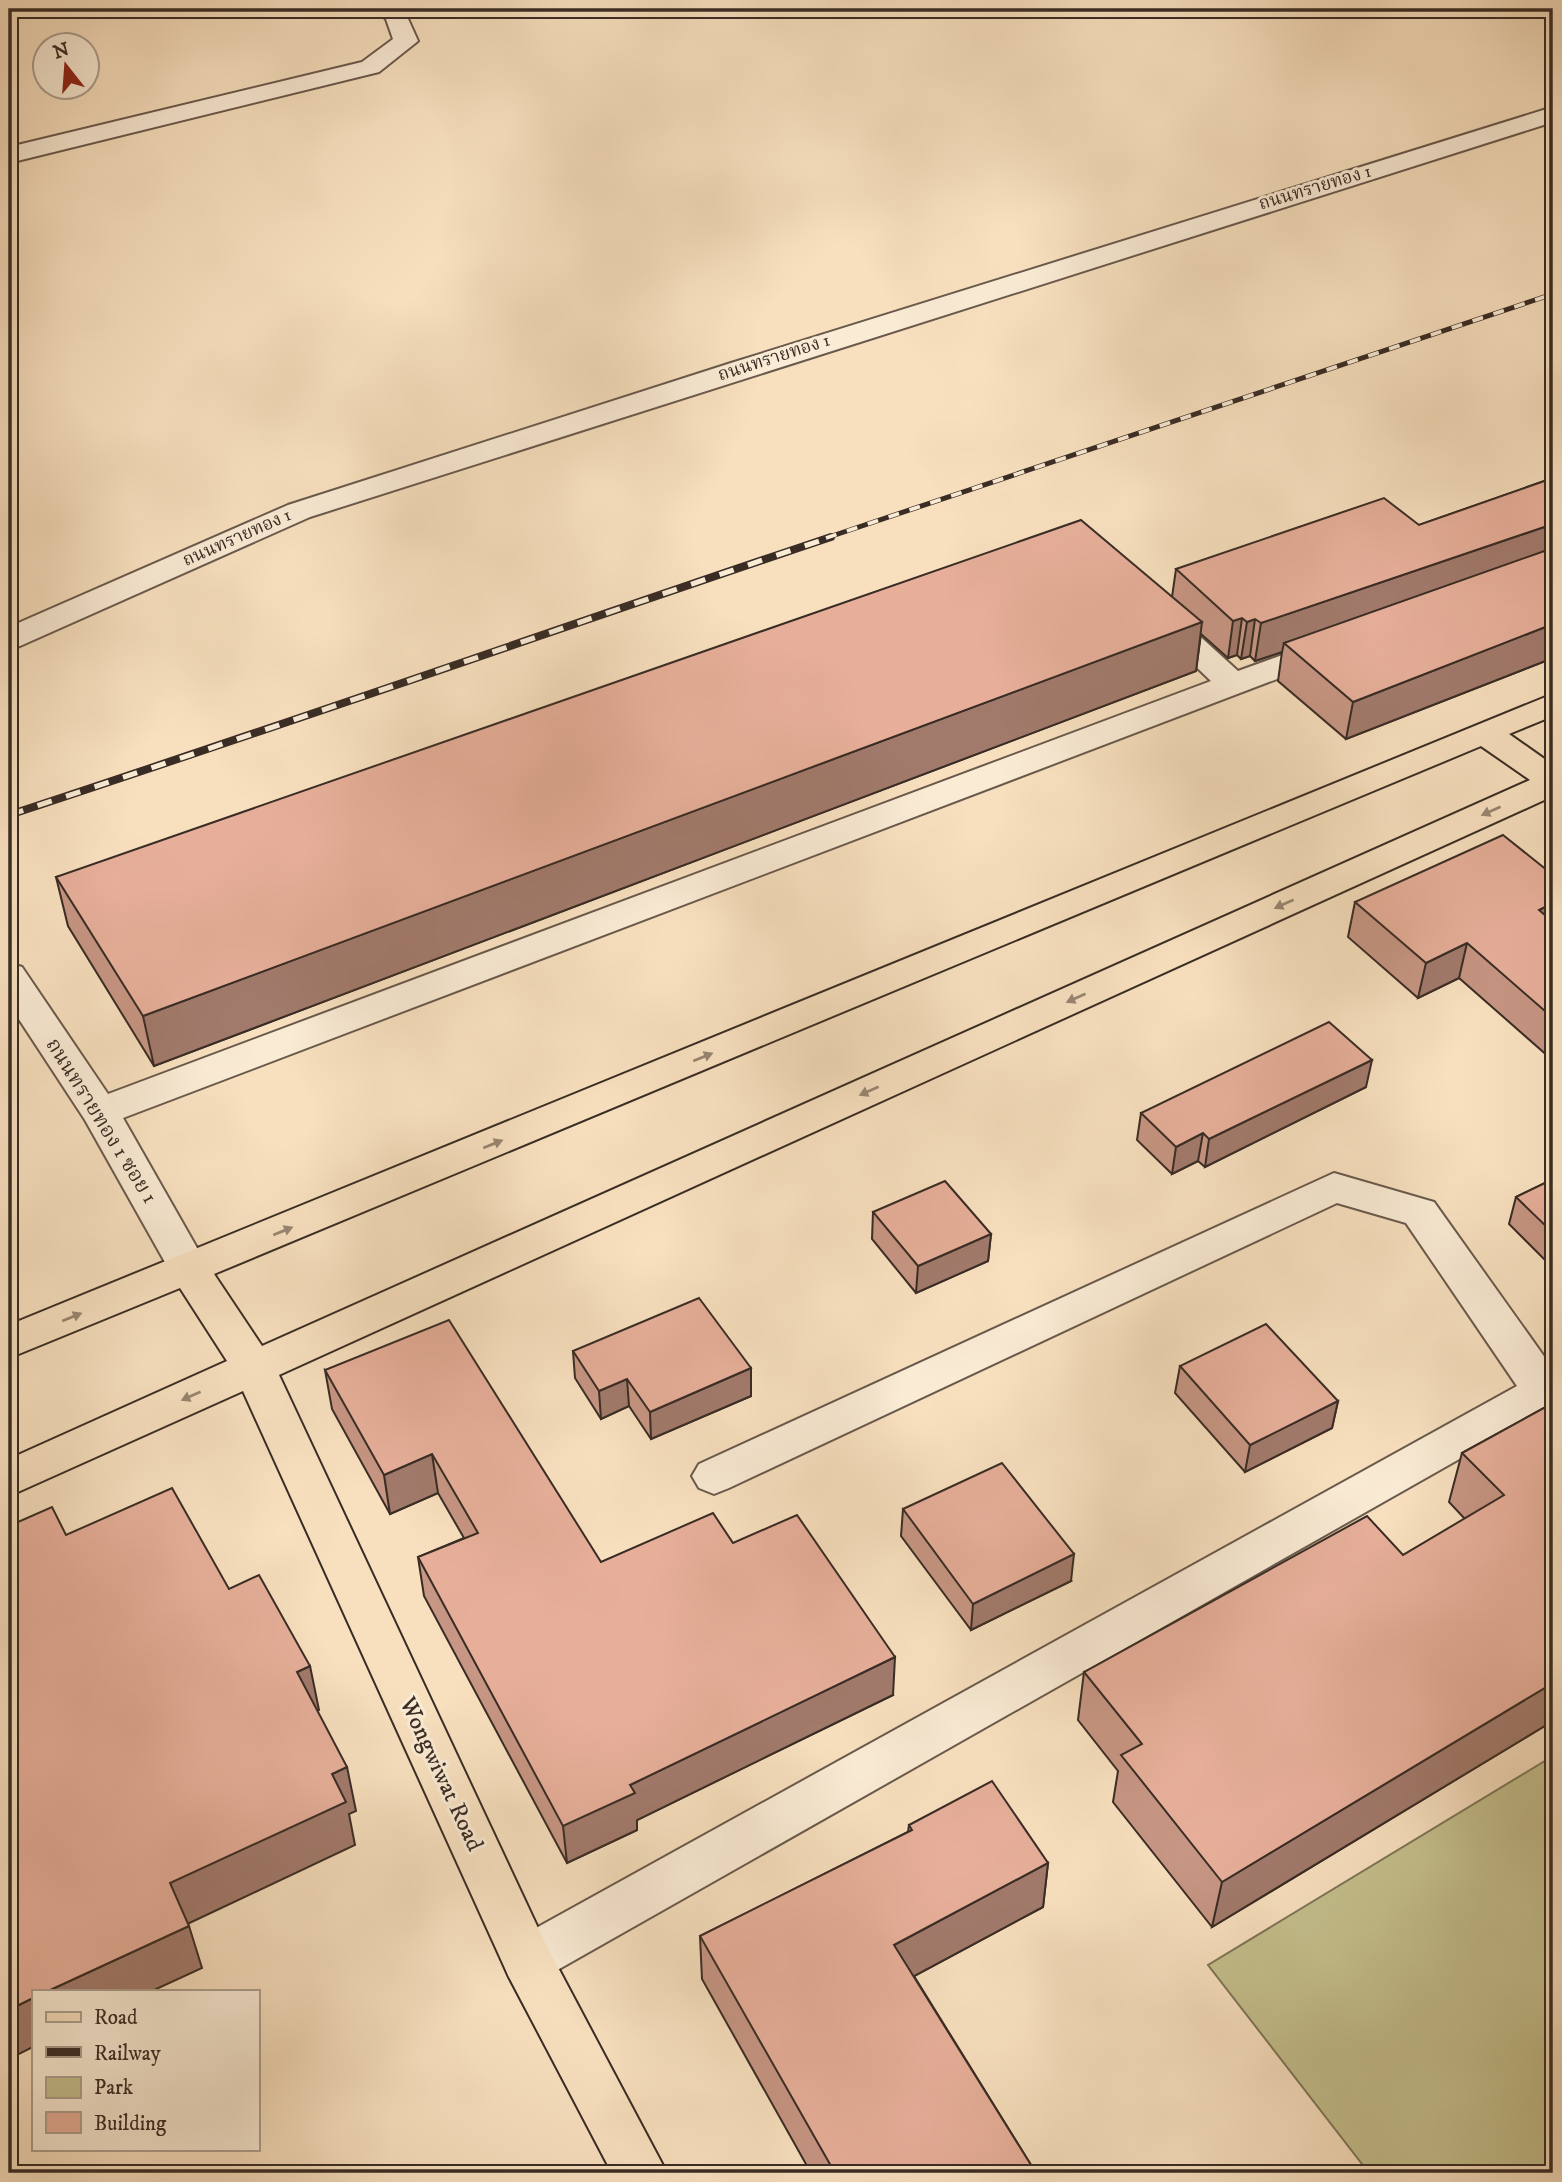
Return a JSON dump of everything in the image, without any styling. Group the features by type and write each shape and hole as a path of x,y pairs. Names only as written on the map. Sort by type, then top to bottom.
{"main road":[{"path":"9,1342 1553,704"},
{"path":"9,1478 1553,782 1484,732"},
{"name":"Wongwiwat Road","path":"189,1269 254,1368 527,1960 640,2173"}],"street":[{"path":"9,155 370,67 406,41 396,15 387,9"},
{"name":"ถนนทรายทอง 1","path":"9,639 299,511 1553,114"},
{"path":"1136,595 1231,683"},
{"path":"100,1112 1231,683 1360,637"},
{"name":"ถนนทรายทอง 1 ซอย 1","path":"9,976 100,1112 189,1269"},
{"path":"527,1960 1548,1388 1420,1212 1334,1188 714,1476"}],"green space":[{"path":"1553,1756 1553,2173 1369,2173 1208,1965"}],"building":[{"path":"1553,478 1553,524 1261,623 1255,619 1247,622 1242,618 1233,621 1176,569 1384,498 1419,525"},
{"path":"1081,520 1202,622 143,1016 56,877"},
{"path":"1553,548 1553,624 1353,702 1284,643"},
{"path":"1503,835 1553,875 1553,903 1539,910 1553,922 1553,1018 1467,943 1426,963 1355,902"},
{"path":"1329,1022 1372,1060 1209,1139 1203,1133 1176,1147 1141,1113"},
{"path":"1553,1179 1553,1233 1516,1197"},
{"path":"945,1181 991,1234 918,1266 873,1212"},
{"path":"699,1298 751,1368 650,1412 627,1379 599,1391 573,1351"},
{"path":"449,1320 601,1562 713,1513 733,1543 797,1515 895,1657 630,1785 635,1793 563,1826 418,1557 478,1533 432,1454 384,1475 325,1370"},
{"path":"1266,1324 1338,1401 1250,1445 1180,1366"},
{"path":"1553,1403 1553,1683 1222,1882 1121,1755 1142,1744 1084,1672 1367,1516 1403,1555 1504,1495 1462,1453"},
{"path":"1002,1463 1074,1554 973,1604 903,1509"},
{"path":"172,1488 229,1589 259,1575 310,1666 297,1672 347,1767 332,1774 346,1802 170,1883 189,1926 50,1990 32,1990 32,1998 9,2010 9,1526 52,1507 66,1535"},
{"path":"992,1781 1048,1863 894,1945 1036,2173 835,2173 700,1936 912,1830 909,1825"}],"railway":[{"path":"826,538 1553,294"},
{"path":"9,815 831,537"}]}
